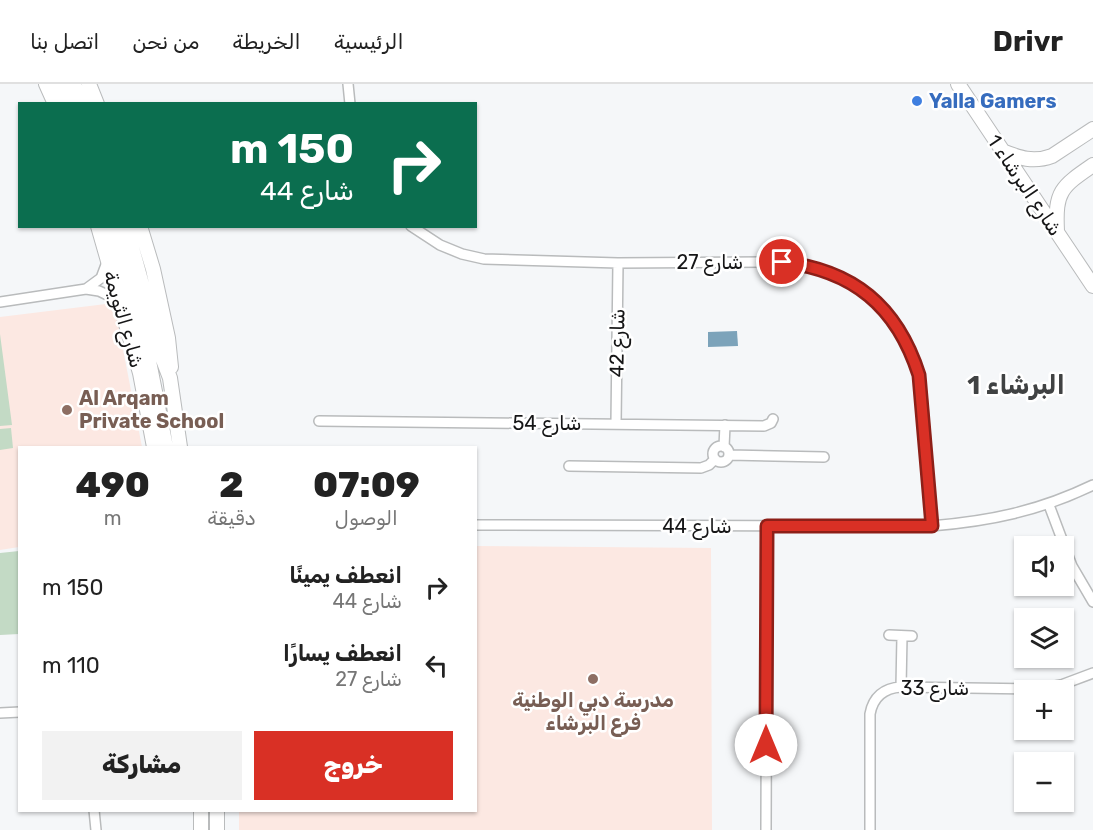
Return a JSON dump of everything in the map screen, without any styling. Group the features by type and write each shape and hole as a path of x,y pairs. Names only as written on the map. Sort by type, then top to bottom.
{"street":[{"path":"46,84 54,102"},
{"path":"60,84 66,102"},
{"path":"74,84 92,94"},
{"path":"348,84 350,102"},
{"name":"شارع البرشاء 1","path":"958,84 1093,286"},
{"path":"1002,151 1028,160 1044,159 1093,129"},
{"path":"1057,231 1056,207 1062,189 1068,182 1093,165"},
{"name":"شارع الثويمة","path":"99,228 140,373 154,446"},
{"path":"113,228 135,280"},
{"path":"126,228 135,280"},
{"name":"شارع الثويمة","path":"141,228 153,269 168,338 171,360 170,378 180,446"},
{"name":"شارع 27","path":"414,228 440,245 484,259 618,263 782,262 806,265 839,277 870,296 887,312 901,331 912,352 919,375 932,526"},
{"path":"86,290 101,278 107,260"},
{"name":"شارع 42","path":"616,423 618,263"},
{"name":"شارع الثويمة","path":"135,280 170,378"},
{"name":"شارع الثويمة","path":"135,280 166,446"},
{"path":"0,302 86,290 99,291 118,300"},
{"name":"شارع 54","path":"319,421 766,425 773,419"},
{"path":"722,425 723,449"},
{"path":"569,466 701,468 709,465 715,459 713,452 723,449 824,457"},
{"name":"شارع 44","path":"477,525 932,526 991,519 1049,505 1093,485"},
{"path":"1049,505 1072,566 1093,603"},
{"path":"766,830 767,526"},
{"path":"889,635 907,636 900,687"},
{"name":"شارع 33","path":"870,830 871,706 880,694 900,687 1038,689 1060,686 1093,673"},
{"path":"0,713 18,712"},
{"path":"94,812 96,830"},
{"path":"201,812 201,830"},
{"path":"217,812 217,830"}],"shaded area":[{"name":"Al Arqam Private School","path":"114,303 142,446 18,446 18,547 0,550 0,317"},
{"name":"مدرسة دبي الوطنية فرع البرشاء","path":"477,546 711,548 712,830 239,830 239,812 477,812"}],"green space":[{"path":"0,334 12,425 0,426"},
{"path":"11,428 13,448 0,450 0,429"},
{"path":"18,551 18,634 0,635 0,553"}],"water":[{"path":"737,331 738,346 708,347 708,332"}],"place":[{"name":"Yalla Gamers","path":"917,101"},
{"name":"Al Arqam Private School","path":"67,410"},
{"name":"مدرسة دبي الوطنية فرع البرشاء","path":"593,679"}],"district":[{"name":"البرشاء 1","path":"1016,385"}],"route":[{"path":"766,745 767,526 932,526 919,375 912,352 901,331 887,312 850,282 806,265 782,262"}]}
